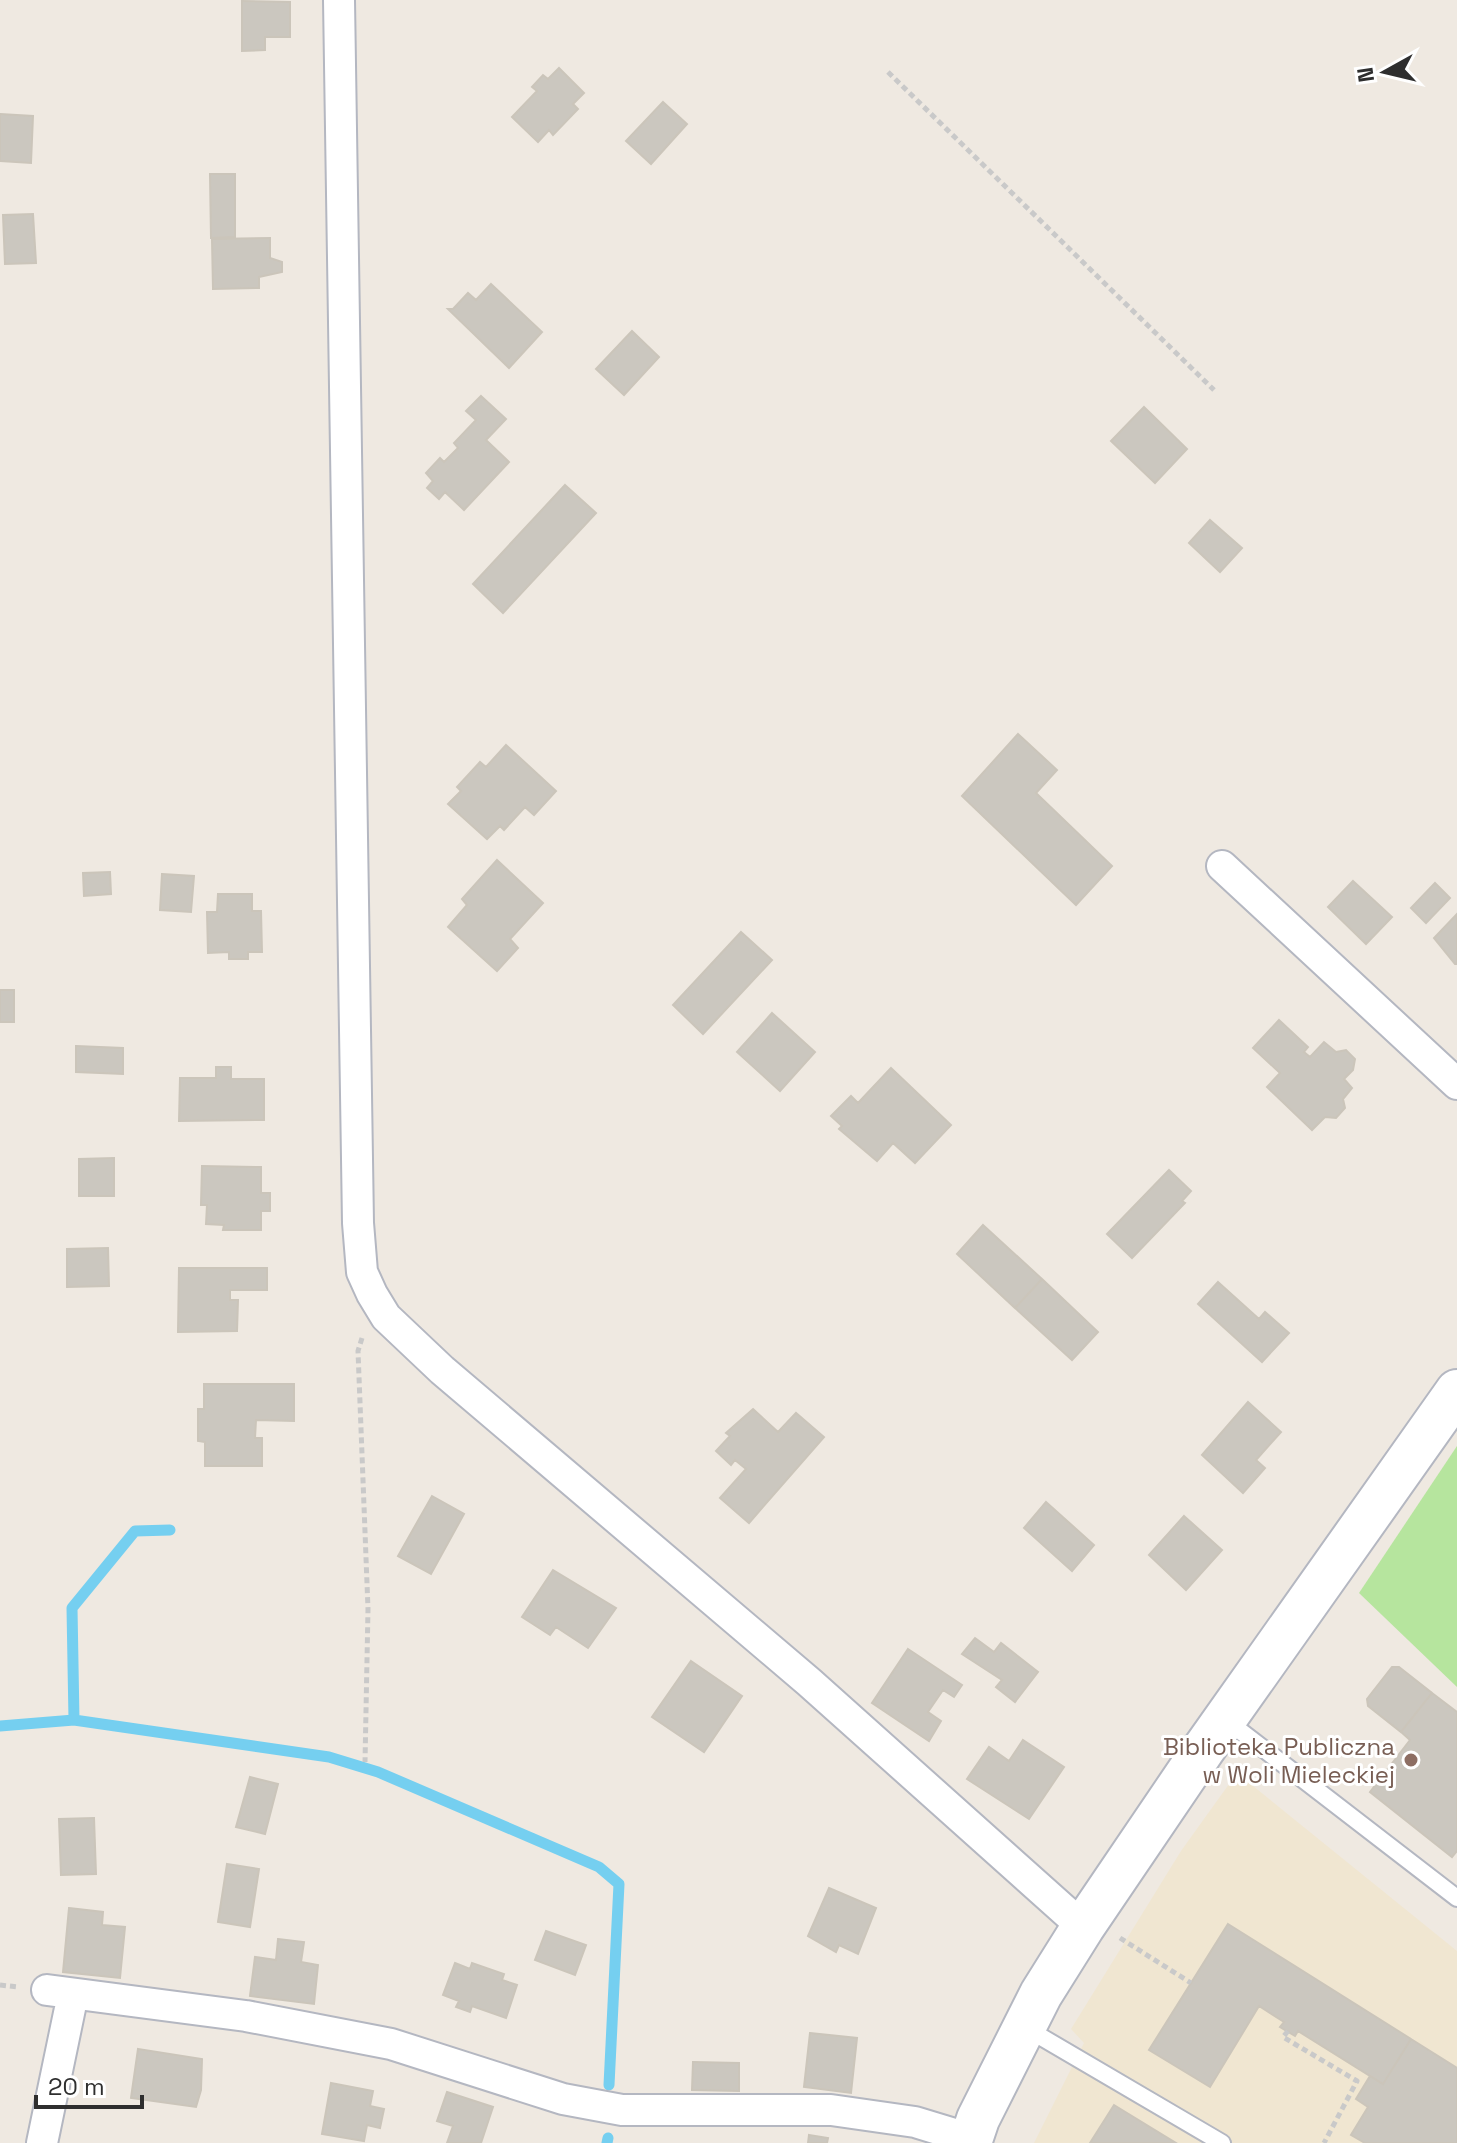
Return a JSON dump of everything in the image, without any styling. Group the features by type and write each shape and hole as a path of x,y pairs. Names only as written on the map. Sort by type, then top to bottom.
{"street":[{"path":"339,0 356,1175 362,1272 386,1317 442,1370 1101,1932"},
{"path":"1222,866 1457,1084"},
{"path":"42,2143 60,1992 246,2016 391,2044 563,2099 622,2110 831,2110 915,2122 970,2141 1024,2027 1101,1932 1225,1719 1457,1391"}],"lane":[{"path":"1225,1719 1457,1898"},
{"path":"1024,2027 1222,2143"}],"path":[{"path":"888,72 1214,390"},
{"path":"365,1762 368,1609 358,1351 372,1294"},
{"path":"1101,1932 1191,1983"},
{"path":"1288,2031 1283,2037 1357,2081 1324,2143"}],"shaded area":[{"path":"1237,1773 1457,1951 1457,2143 1034,2143 1084,2043 1071,2029 1181,1851"}],"green space":[{"path":"1457,1446 1457,1687 1359,1593"}],"building":[{"path":"242,1 290,2 290,37 265,37 265,50 242,51"},
{"path":"559,68 584,93 573,104 578,109 553,135 549,130 538,142 512,117 537,91 532,87 543,75 548,79"},
{"path":"663,102 687,124 651,164 626,141"},
{"path":"0,114 33,116 31,163 0,161"},
{"path":"210,174 235,174 235,237 211,238"},
{"path":"33,214 36,263 5,264 3,215"},
{"path":"270,238 270,258 282,262 282,272 259,277 259,288 213,289 212,239"},
{"path":"491,284 542,332 509,368 448,309 453,309 468,293 476,300"},
{"path":"632,331 659,357 624,395 596,369"},
{"path":"481,396 506,419 486,440 509,462 464,510 445,492 439,499 427,488 433,481 426,473 440,458 444,462 458,448 454,443 476,420 466,411"},
{"path":"1144,407 1187,449 1155,483 1111,441"},
{"path":"565,485 596,513 503,613 473,584"},
{"path":"1210,520 1242,548 1220,572 1189,543"},
{"path":"1018,734 1057,770 1036,793 1112,866 1076,905 962,796"},
{"path":"506,745 556,791 534,815 525,807 504,830 500,826 487,839 448,804 461,791 457,787 480,762 486,767"},
{"path":"497,860 543,903 510,939 518,948 497,971 448,927 467,905 462,899"},
{"path":"110,872 111,894 84,896 83,873"},
{"path":"162,874 194,876 191,912 160,910"},
{"path":"1353,881 1392,917 1366,944 1328,907"},
{"path":"1435,883 1450,898 1426,923 1411,908"},
{"path":"218,894 252,894 252,911 261,911 262,952 248,952 248,959 229,959 229,952 208,953 207,912 217,912"},
{"path":"1457,914 1457,964 1455,964 1434,938"},
{"path":"741,932 772,960 703,1034 673,1005"},
{"path":"0,990 14,990 14,1022 0,1022"},
{"path":"772,1013 815,1052 780,1091 737,1052"},
{"path":"1279,1020 1308,1047 1304,1052 1310,1057 1324,1042 1336,1052 1346,1050 1355,1059 1353,1070 1344,1079 1352,1088 1343,1099 1345,1108 1336,1118 1325,1117 1312,1130 1267,1087 1280,1073 1253,1048"},
{"path":"76,1046 123,1048 123,1074 76,1072"},
{"path":"216,1067 231,1067 231,1079 264,1079 264,1120 179,1121 180,1078 216,1078"},
{"path":"891,1068 951,1125 915,1163 893,1143 877,1161 839,1129 842,1126 831,1116 851,1096 858,1103"},
{"path":"114,1158 114,1196 79,1196 79,1159"},
{"path":"202,1166 261,1167 261,1193 270,1193 270,1211 261,1211 261,1230 223,1230 224,1225 206,1224 207,1205 201,1205"},
{"path":"1169,1170 1191,1191 1182,1201 1185,1203 1132,1258 1107,1234"},
{"path":"983,1225 1042,1279 1015,1308 957,1254"},
{"path":"108,1248 109,1286 67,1287 67,1249"},
{"path":"179,1268 267,1268 267,1290 230,1290 230,1300 238,1300 237,1331 178,1332"},
{"path":"1042,1279 1098,1332 1072,1360 1015,1308"},
{"path":"1218,1282 1259,1319 1265,1312 1289,1333 1262,1362 1198,1304"},
{"path":"204,1384 294,1384 294,1421 256,1420 255,1438 262,1438 262,1466 205,1466 205,1442 198,1441 198,1409 204,1409"},
{"path":"1248,1402 1281,1432 1256,1460 1265,1468 1243,1493 1202,1455"},
{"path":"753,1409 778,1432 796,1413 824,1437 749,1523 720,1498 746,1469 735,1460 731,1465 716,1451 730,1436 726,1433"},
{"path":"432,1496 464,1514 431,1574 398,1556"},
{"path":"1046,1502 1094,1545 1072,1571 1024,1528"},
{"path":"1184,1516 1222,1550 1186,1590 1149,1555"},
{"path":"553,1570 616,1608 588,1648 556,1627 550,1635 522,1617"},
{"path":"975,1638 994,1652 1001,1643 1038,1672 1015,1702 996,1687 1002,1680 962,1654"},
{"path":"908,1649 962,1685 954,1697 943,1690 928,1712 941,1721 929,1741 872,1703"},
{"path":"691,1661 742,1696 704,1752 652,1717"},
{"path":"1392,1667 1399,1667 1432,1693 1401,1732 1368,1706 1367,1699"},
{"path":"1432,1693 1457,1712 1457,1851 1452,1857 1370,1792 1410,1740 1401,1732"},
{"path":"1023,1740 1064,1767 1029,1819 967,1779 989,1747 1009,1761"},
{"path":"250,1777 278,1784 265,1834 236,1827"},
{"path":"94,1818 96,1874 61,1875 59,1819"},
{"path":"227,1864 259,1869 250,1927 218,1922"},
{"path":"829,1888 876,1908 858,1954 839,1945 836,1952 808,1936"},
{"path":"69,1908 103,1912 102,1925 125,1927 120,1978 63,1972"},
{"path":"1228,1924 1411,2039 1383,2084 1298,2031 1295,2036 1280,2027 1284,2022 1259,2006 1210,2087 1149,2050"},
{"path":"546,1931 586,1945 575,1975 535,1960"},
{"path":"278,1939 304,1942 301,1962 318,1965 314,2004 250,1996 255,1957 276,1960"},
{"path":"455,1963 470,1969 472,1963 504,1974 502,1980 517,1985 506,2018 472,2006 470,2012 456,2007 459,2001 443,1995"},
{"path":"810,2033 857,2038 851,2093 804,2087"},
{"path":"1411,2039 1457,2068 1457,2143 1365,2143 1351,2135 1368,2107 1356,2099 1370,2076 1383,2084"},
{"path":"138,2049 202,2059 201,2090 196,2107 131,2098"},
{"path":"693,2062 739,2063 739,2091 692,2090"},
{"path":"331,2083 373,2091 370,2106 384,2109 380,2128 367,2125 364,2141 322,2134"},
{"path":"447,2092 493,2107 481,2143 447,2143 453,2126 437,2121"},
{"path":"1114,2105 1176,2143 1090,2143"},
{"path":"809,2135 828,2138 827,2143 808,2143"}],"waterway":[{"path":"74,1720 72,1608 135,1531 170,1530"},
{"path":"0,1726 74,1720 329,1757 378,1772 599,1867 619,1884 609,2085"},
{"path":"607,2143 608,2138"}],"place":[{"name":"Biblioteka Publiczna w Woli Mieleckiej","path":"1411,1760"}]}
